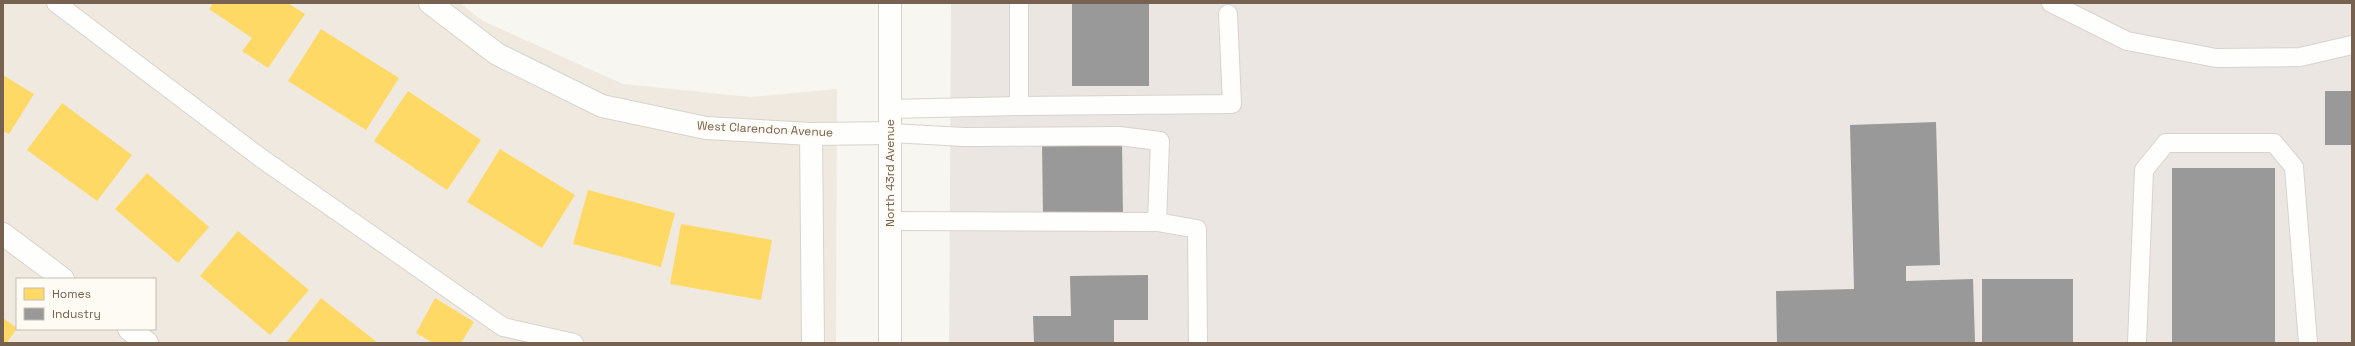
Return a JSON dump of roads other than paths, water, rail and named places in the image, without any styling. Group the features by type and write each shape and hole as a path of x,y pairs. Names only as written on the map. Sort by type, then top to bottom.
{"street":[{"name":"West Clarendon Avenue","path":"430,3 497,54 602,106 706,128 811,134 891,133"},
{"name":"North 43rd Avenue","path":"890,3 890,343"},
{"path":"811,134 813,343"},
{"path":"3,234 62,278"},
{"path":"130,330 147,343"}],"lane":[{"path":"56,3 261,158 503,327 574,343"},
{"path":"1018,106 1019,3"},
{"path":"2051,3 2127,41 2216,58 2300,57 2352,45"},
{"path":"890,110 1018,106 1232,104 1228,14"},
{"path":"891,133 964,137 1119,136 1160,141 1157,222"},
{"path":"2137,343 2144,170 2166,144 2266,143 2274,143 2294,167 2308,343"},
{"path":"890,221 1157,222 1197,229 1198,343"}]}
